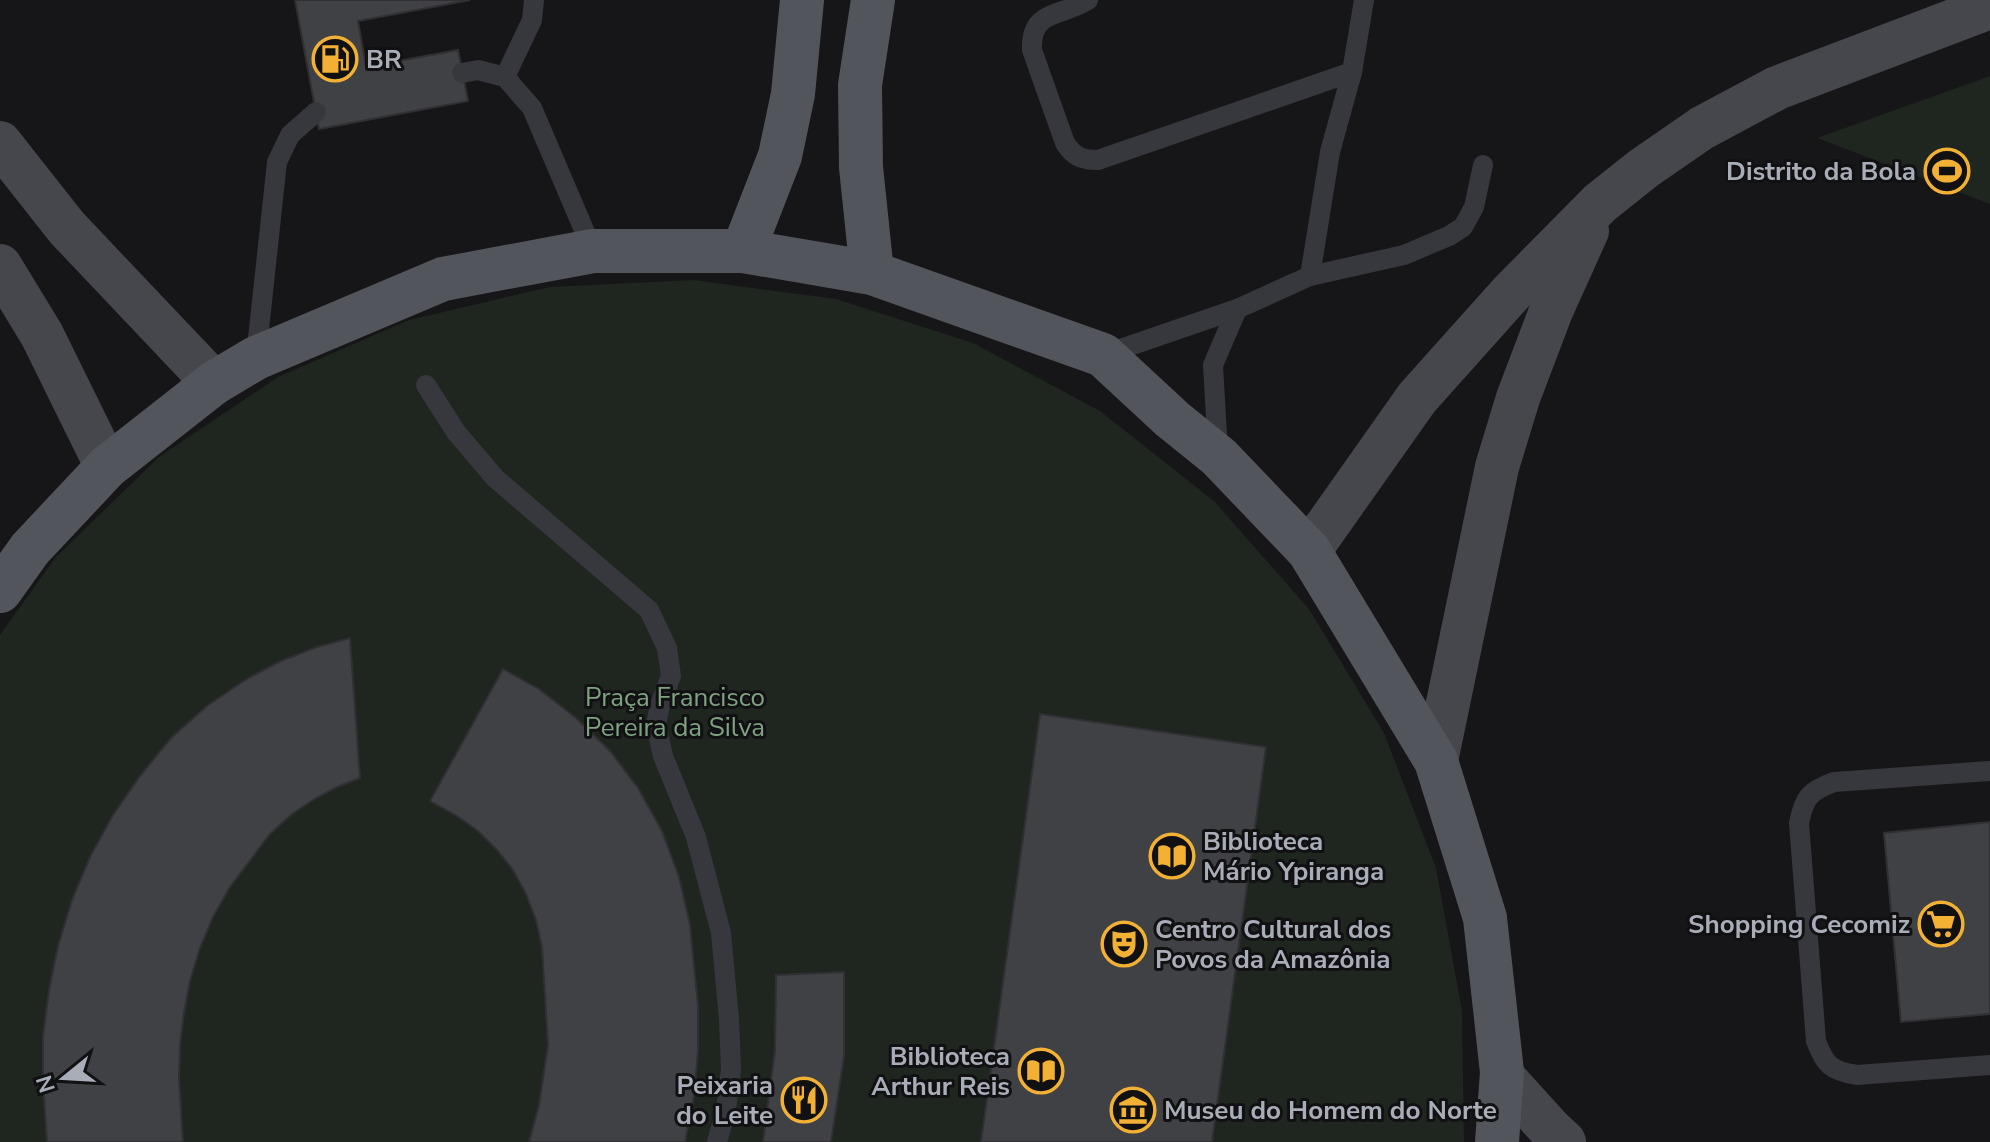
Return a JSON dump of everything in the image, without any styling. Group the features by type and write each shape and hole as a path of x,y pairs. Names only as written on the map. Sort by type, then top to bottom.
{"main road":[{"path":"743,251 780,156 793,94 802,0"},
{"path":"872,273 861,167 860,85 873,0"},
{"path":"0,591 30,549 107,467 214,383 256,358 443,279 593,251 743,251 872,273 1103,355 1172,419 1219,457 1309,551 1436,761 1485,918 1502,1076 1497,1142"}],"street":[{"path":"1309,551 1417,398 1511,293 1600,203 1702,128 1777,88 1990,7"},
{"path":"5,143 67,228 214,383"},
{"path":"1436,761 1497,467 1518,398 1551,311 1600,203"},
{"path":"0,266 42,335 107,467"},
{"path":"1502,1076 1564,1142"}],"lane":[{"path":"505,77 532,20 534,0"},
{"path":"1088,0 1048,16 1037,24 1031,36 1032,50 1065,143 1072,154 1085,160 1098,160 1352,72"},
{"path":"1310,276 1330,152 1352,72 1364,0"},
{"path":"462,73 478,70 505,77 532,108 593,251"},
{"path":"256,358 277,162 290,135 316,112"},
{"path":"1103,355 1237,309 1310,276 1404,255 1456,232 1463,227 1474,207 1483,165"},
{"path":"1219,457 1213,365 1237,309"},
{"path":"426,385 456,432 495,478 649,610 667,648 671,676 656,725 663,756 696,837 721,933 731,1069 726,1110 717,1142"},
{"path":"1990,771 1834,782 1816,789 1803,804 1799,823 1816,1041 1823,1059 1837,1072 1857,1075 1990,1065"}],"green space":[{"name":"Distrito da Bola","path":"1990,76 1990,204 1817,138"},
{"name":"Praça Francisco Pereira da Silva","path":"693,280 836,299 973,343 1100,411 1214,501 1309,609 1384,733 1436,868 1462,1011 1464,1142 0,1142 0,635 55,558 159,457 278,377 409,320 550,287"}],"building":[{"name":"BR","path":"295,0 470,0 358,21 366,67 458,50 468,101 319,129"},
{"path":"350,638 360,778 316,798 270,834 230,887 213,917 190,981 184,1013 179,1078 183,1142 47,1142 43,1036 49,990 72,900 90,857 113,815 171,738 207,706 245,680 281,661"},
{"path":"503,669 539,689 576,718 610,751 638,788 662,831 679,877 690,925 698,1006 694,1096 685,1142 529,1142 539,1105 548,1045 542,947 536,920 513,870 497,850 478,831 430,801"},
{"name":"Centro Cultural dos Povos da Amazônia","path":"1040,714 1266,747 1212,1142 981,1142"},
{"name":"Shopping Cecomiz","path":"1990,822 1990,1014 1901,1022 1884,833"},
{"path":"844,972 844,1056 831,1142 763,1142 775,1050 776,975"}],"place":[{"name":"BR","path":"335,59"},
{"name":"Distrito da Bola","path":"1947,171"},
{"name":"Biblioteca Mário Ypiranga","path":"1172,856"},
{"name":"Shopping Cecomiz","path":"1941,924"},
{"name":"Centro Cultural dos Povos da Amazônia","path":"1124,944"},
{"name":"Biblioteca Arthur Reis","path":"1041,1071"},
{"name":"Peixaria do Leite","path":"804,1100"},
{"name":"Museu do Homem do Norte","path":"1133,1110"}]}
